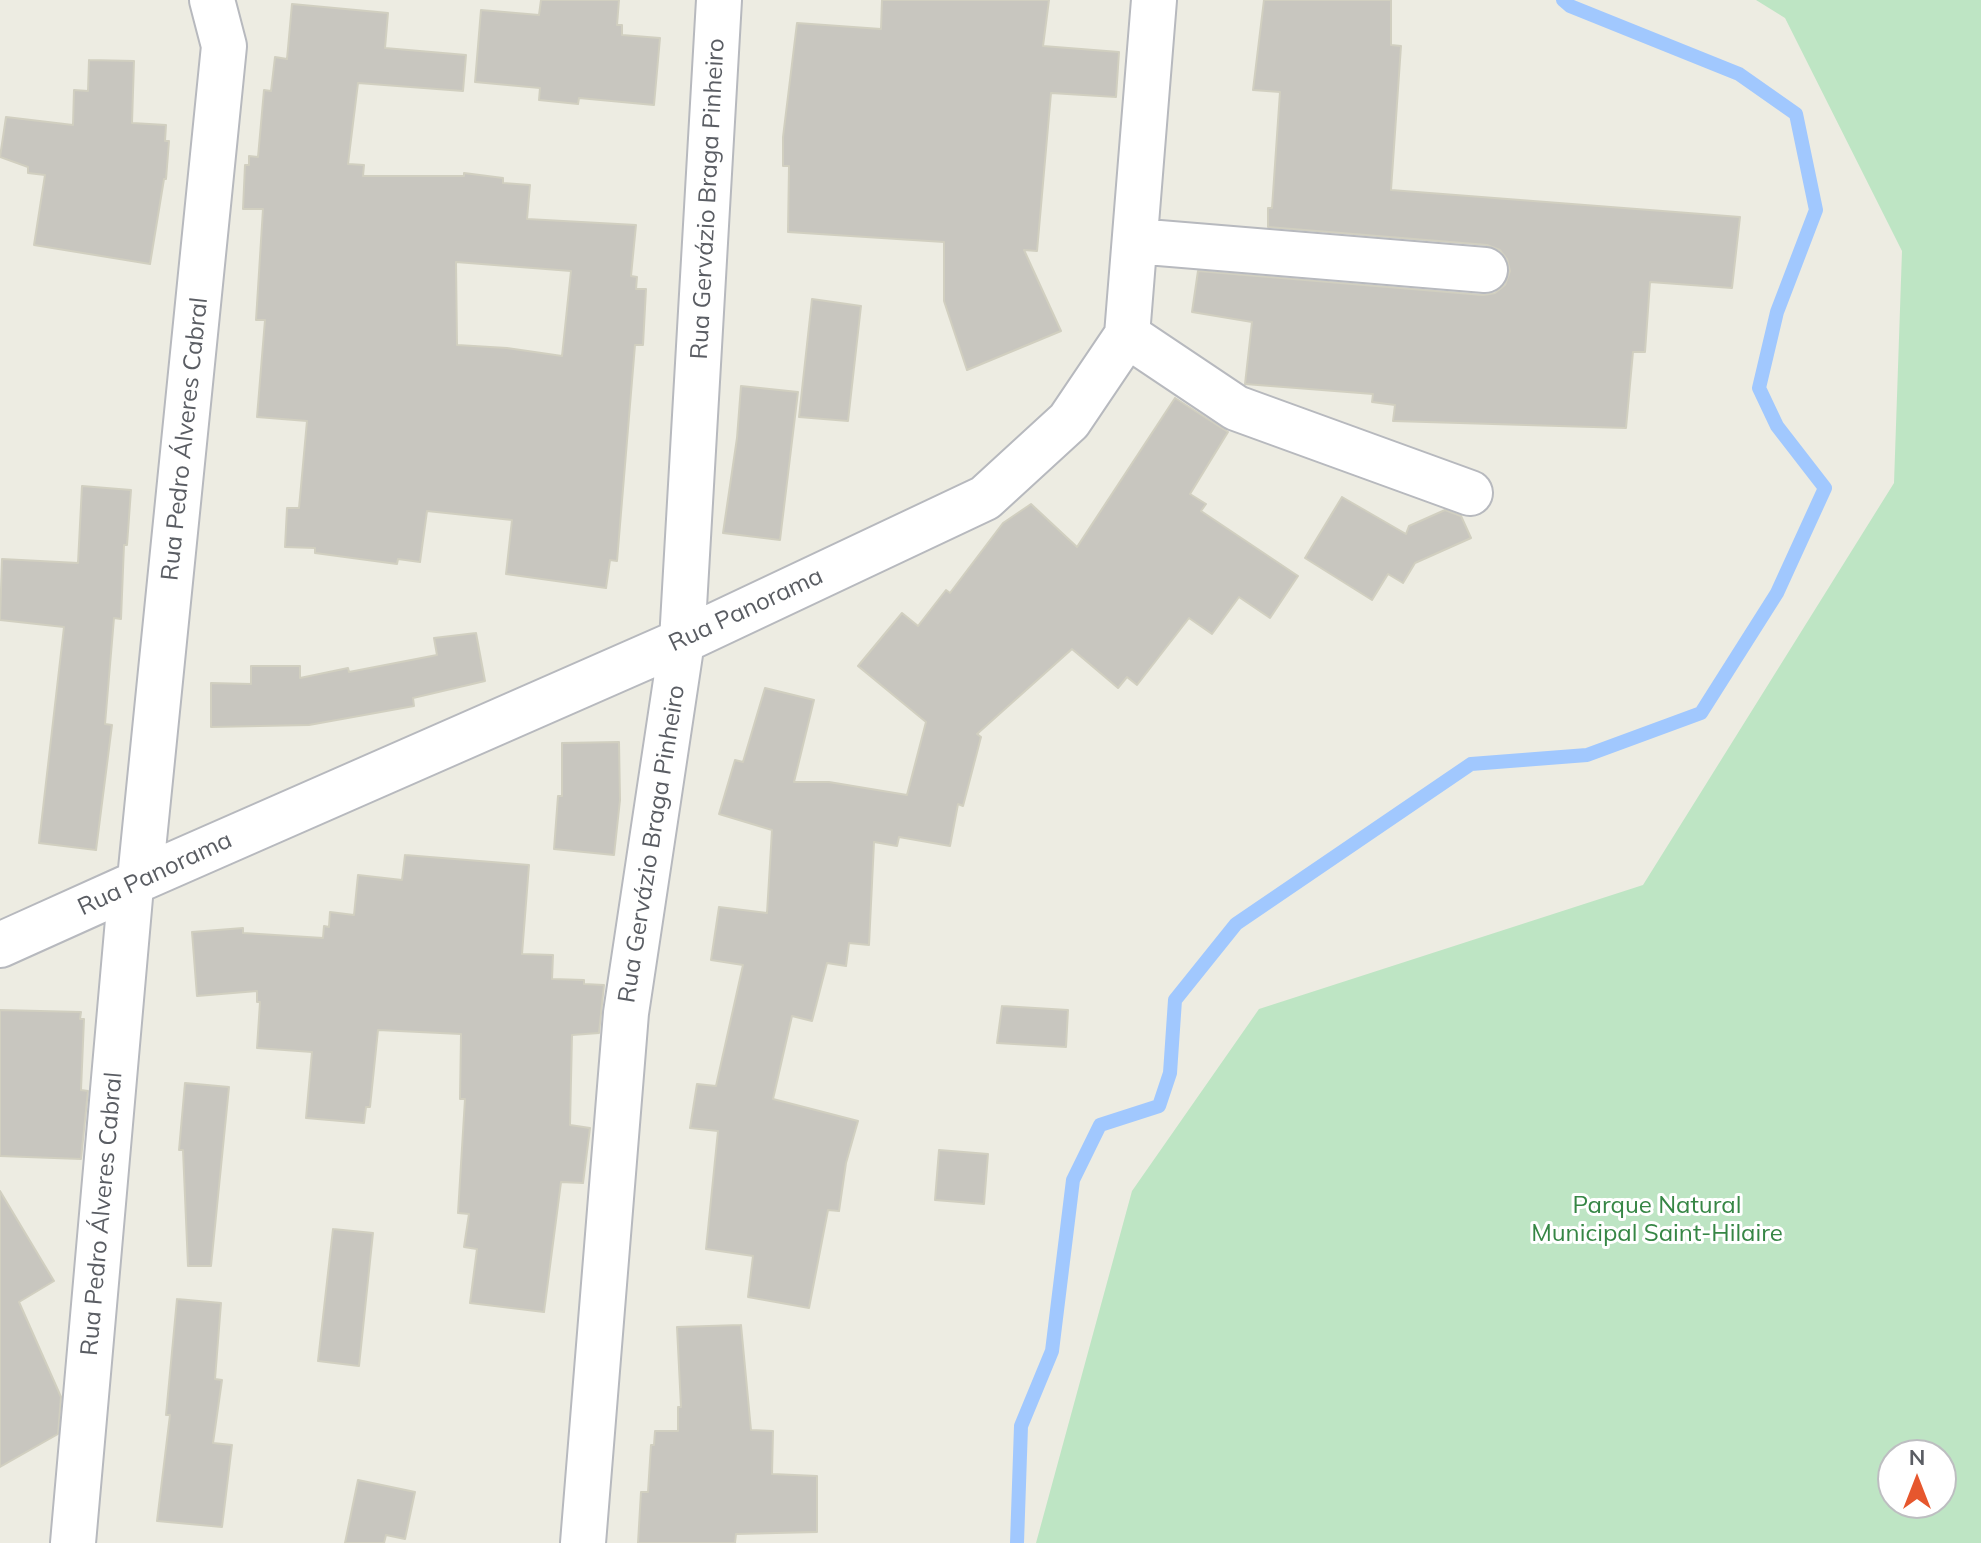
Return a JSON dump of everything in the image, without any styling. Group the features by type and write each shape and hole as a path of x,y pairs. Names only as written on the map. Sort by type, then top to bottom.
{"street":[{"name":"Rua Pedro Álveres Cabral","path":"73,1543 136,882 224,46 212,0"},
{"name":"Rua Gervázio Braga Pinheiro","path":"583,1543 626,1013 682,641 719,0"},
{"name":"Rua Panorama","path":"0,945 682,641 985,498 1069,421 1127,335 1154,0"},
{"path":"1135,241 1485,270"},
{"path":"1127,335 1236,408 1470,493"}],"green space":[{"name":"Parque Natural Municipal Saint-Hilaire","path":"1756,0 1981,0 1981,1543 1036,1543 1132,1191 1259,1009 1643,885 1894,483 1902,251 1785,18"}],"building":[{"path":"541,0 619,0 617,25 622,25 622,35 660,38 654,105 579,98 578,104 539,100 540,88 475,82 481,10 539,15"},
{"path":"882,0 1049,0 1043,46 1119,52 1116,97 1051,93 1037,251 1024,250 1061,331 967,370 944,301 944,242 788,232 789,166 783,166 783,137 797,23 881,29"},
{"path":"1264,0 1391,0 1391,45 1401,46 1391,190 1740,217 1732,288 1650,282 1645,352 1633,352 1626,428 1393,421 1395,405 1372,402 1373,394 1245,384 1252,322 1192,312 1198,271 1483,295 1495,293 1505,285 1510,271 1507,259 1500,250 1487,245 1268,227 1280,92 1253,90"},
{"path":"292,4 388,13 385,48 466,55 463,91 358,83 348,164 364,165 363,176 464,176 464,173 503,178 503,183 530,185 527,219 636,225 631,276 637,277 636,289 646,289 643,345 635,345 617,561 610,560 606,588 506,574 512,520 427,511 420,562 398,559 397,564 315,553 315,548 285,547 287,508 299,508 307,421 257,417 265,320 256,320 263,209 243,209 245,165 249,165 249,156 258,157 264,90 271,91 275,57 287,59","holes":["456,262 571,271 562,356 457,345"]},
{"path":"89,60 134,61 132,123 166,125 165,141 169,141 166,179 150,264 34,245 45,175 28,173 28,167 0,157 6,117 73,125 74,90 88,91"},
{"path":"812,299 861,306 848,421 799,417"},
{"path":"741,386 798,392 780,540 723,533"},
{"path":"1175,398 1228,432 1190,494 1206,504 1201,511 1298,576 1270,618 1239,597 1212,634 1189,618 1137,685 1127,677 1118,688 1072,649 977,734 981,737 963,806 958,804 950,846 899,837 897,846 874,842 869,945 849,943 846,966 827,963 812,1021 792,1016 773,1099 858,1121 846,1163 839,1211 828,1210 809,1308 748,1297 753,1256 706,1249 718,1131 690,1128 697,1084 716,1086 743,965 711,960 719,907 767,913 772,830 719,814 735,760 743,762 765,688 814,700 794,782 829,782 907,795 926,722 858,666 902,613 918,626 946,590 950,593 1003,523 1031,504 1077,547"},
{"path":"82,486 131,490 127,545 124,545 121,619 114,618 105,724 112,725 96,850 39,843 64,627 0,620 2,559 78,563"},
{"path":"1342,497 1406,534 1409,526 1445,510 1461,516 1471,538 1415,563 1403,583 1388,574 1372,600 1305,558"},
{"path":"476,633 485,681 413,698 414,706 309,725 211,727 211,683 251,684 251,666 300,666 300,678 348,668 349,672 437,655 434,638"},
{"path":"619,742 620,800 614,855 554,849 558,796 562,796 562,743"},
{"path":"405,855 529,865 522,954 553,955 552,979 584,980 584,984 604,985 599,1033 572,1035 570,1125 590,1128 583,1183 561,1182 544,1312 470,1303 477,1249 464,1247 469,1214 458,1213 465,1099 460,1099 461,1034 378,1030 370,1107 366,1107 364,1123 306,1118 312,1052 257,1048 260,1002 257,1002 257,991 197,996 192,932 243,928 243,933 323,938 324,926 329,927 330,912 354,915 358,875 402,880"},
{"path":"1002,1006 1068,1010 1066,1047 997,1043"},
{"path":"0,1010 81,1012 80,1019 84,1019 81,1090 88,1091 81,1159 0,1156"},
{"path":"185,1083 229,1087 211,1266 188,1266 183,1150 179,1150"},
{"path":"939,1150 988,1154 984,1204 935,1200"},
{"path":"0,1191 54,1281 19,1302 61,1397 58,1434 0,1467"},
{"path":"333,1229 373,1233 359,1366 318,1361"},
{"path":"177,1299 221,1303 215,1379 222,1380 213,1443 232,1445 222,1527 157,1521 170,1415 166,1415"},
{"path":"741,1325 751,1430 773,1431 772,1474 817,1476 817,1532 736,1534 735,1543 638,1543 641,1492 648,1492 655,1431 678,1431 678,1407 681,1407 677,1327"},
{"path":"358,1480 415,1492 405,1539 386,1535 384,1543 345,1543"}],"waterway":[{"path":"1017,1543 1021,1426 1052,1351 1073,1180 1100,1125 1159,1106 1170,1073 1175,1000 1236,924 1471,764 1587,755 1701,713 1777,593 1825,488 1777,426 1759,388 1777,312 1816,210 1796,114 1739,74 1570,6 1563,0"}]}
